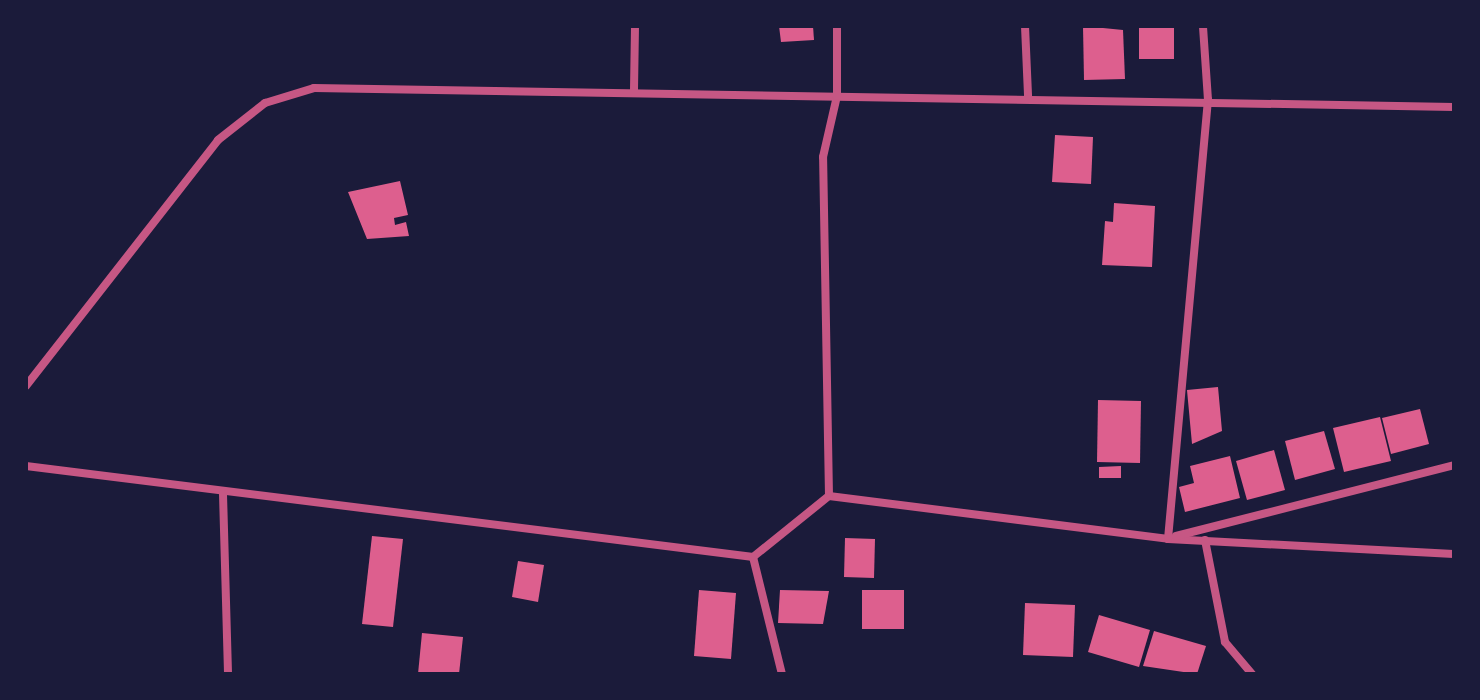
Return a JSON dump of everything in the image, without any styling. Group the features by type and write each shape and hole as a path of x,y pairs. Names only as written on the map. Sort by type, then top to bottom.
{"street":[{"path":"634,90 635,26"},
{"path":"829,496 823,157 837,96 837,26"},
{"path":"1025,26 1028,96"},
{"path":"1168,539 1208,100 1203,26"},
{"path":"26,386 218,140 265,103 314,88 1028,96 1208,100 1353,110 1454,107"},
{"path":"1168,539 1454,465"},
{"path":"26,466 223,494 753,557 829,496 1168,539 1454,554"},
{"path":"223,494 228,674"},
{"path":"1205,540 1225,642 1252,674"},
{"path":"753,557 782,674"}],"building":[{"path":"779,26 813,26 814,40 781,42"},
{"path":"1083,26 1123,30 1125,79 1084,80"},
{"path":"1139,26 1174,26 1174,59 1139,59"},
{"path":"1055,135 1093,137 1091,184 1052,182"},
{"path":"400,181 408,215 394,218 395,225 406,222 409,236 367,239 348,192"},
{"path":"1114,203 1155,206 1152,267 1102,265 1105,221 1113,222"},
{"path":"1218,387 1222,431 1192,444 1187,390"},
{"path":"1098,400 1141,401 1140,463 1097,462"},
{"path":"1420,409 1429,444 1391,454 1382,418"},
{"path":"1380,417 1391,461 1344,472 1333,428"},
{"path":"1324,431 1335,469 1295,480 1285,441"},
{"path":"1274,450 1285,490 1247,500 1236,461"},
{"path":"1230,456 1240,498 1185,512 1179,487 1194,483 1190,466"},
{"path":"1121,466 1121,478 1099,478 1099,467"},
{"path":"372,536 403,539 393,627 362,624"},
{"path":"845,538 875,539 874,578 844,577"},
{"path":"518,561 544,565 538,602 512,597"},
{"path":"699,590 736,593 731,659 694,656"},
{"path":"780,590 829,591 823,624 778,623"},
{"path":"862,590 904,590 904,629 862,629"},
{"path":"1025,603 1075,605 1073,657 1023,655"},
{"path":"1099,615 1150,630 1139,667 1088,652"},
{"path":"1154,631 1206,646 1197,674 1143,666"},
{"path":"422,633 463,637 459,674 418,674"}]}
